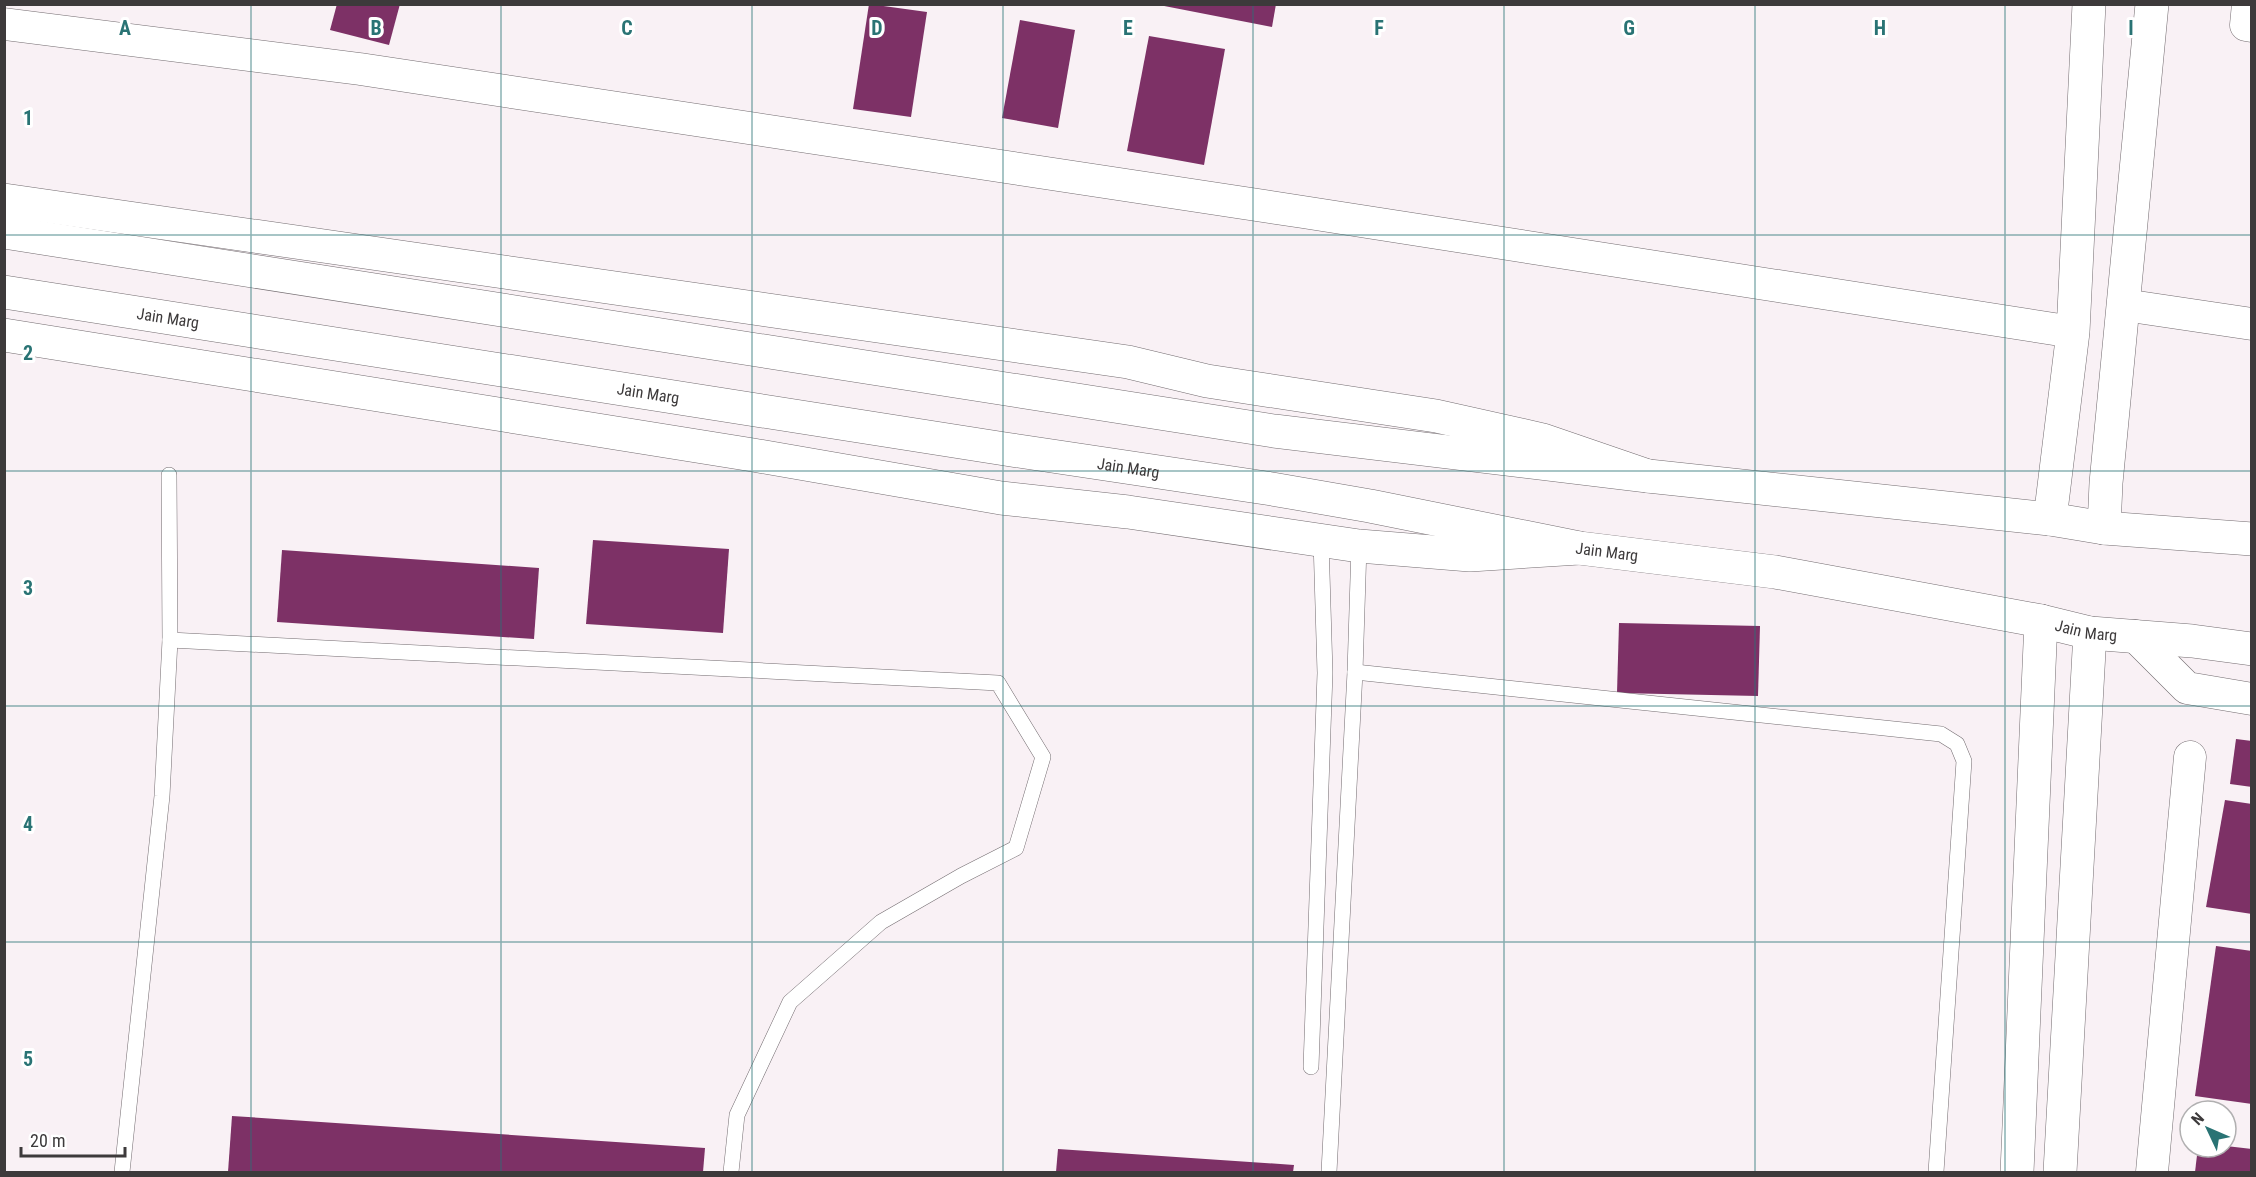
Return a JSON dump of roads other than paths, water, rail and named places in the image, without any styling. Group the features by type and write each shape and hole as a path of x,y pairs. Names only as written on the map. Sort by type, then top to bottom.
{"street":[{"path":"2050,519 2073,332 2089,4"},
{"path":"2104,528 2152,4"},
{"path":"2248,4 2246,25 2252,26"},
{"path":"4,24 372,71 2073,332"},
{"path":"4,200 1128,362 1207,381 1436,416 1468,423 1543,440 1648,476"},
{"path":"4,232 1274,431 1648,476 2050,519 2104,528 2252,539"},
{"name":"Jain Marg","path":"4,292 993,448 1272,489 1371,506 1579,548 1775,572 2042,621 2090,633 2252,649"},
{"path":"2124,305 2252,324"},
{"path":"4,335 741,453 1002,498 1128,512 1359,546 1470,555 1579,548"},
{"path":"2017,1173 2042,621"},
{"path":"2060,1173 2090,633"},
{"path":"2135,636 2187,688 2252,699"},
{"path":"2152,1173 2190,757"}],"lane":[{"path":"122,1173 162,796 170,640 169,475"},
{"path":"1311,1067 1325,673 1321,540"},
{"path":"1329,1173 1355,672 1359,546"},
{"path":"170,640 998,683 1043,757 1016,848 961,876 881,922 790,1002 737,1115 731,1173"},
{"path":"1355,672 1941,734 1957,744 1964,762 1936,1173"}]}
